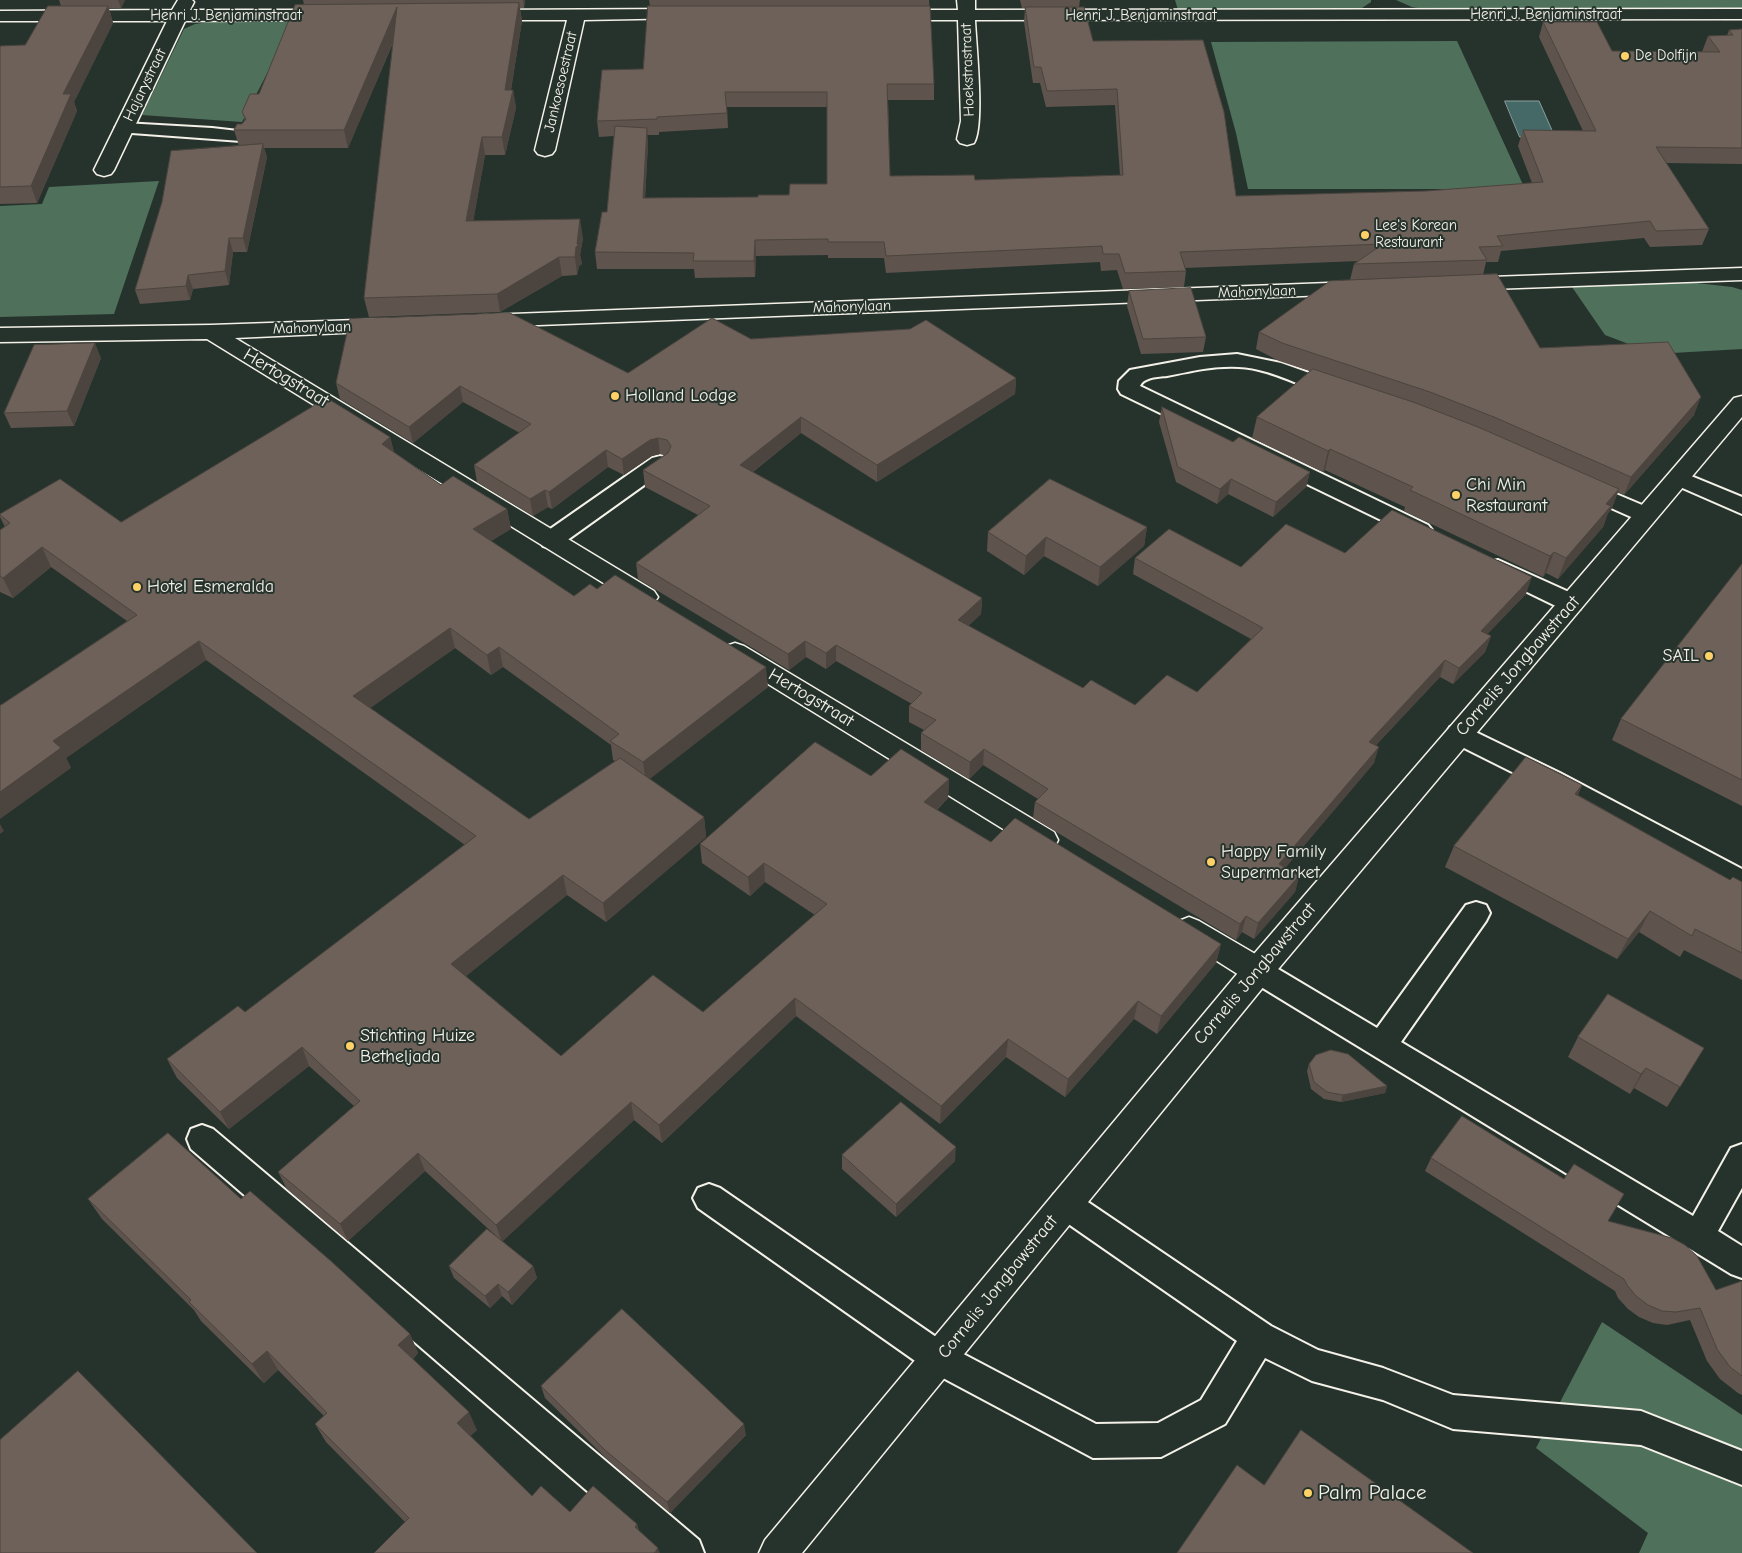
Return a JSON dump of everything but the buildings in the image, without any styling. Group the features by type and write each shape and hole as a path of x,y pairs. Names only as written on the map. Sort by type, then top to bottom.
{"street":[{"name":"Henri J. Benjaminstraat","path":"874,14 966,7 1385,8 1742,14"},
{"name":"Hoekstrastraat","path":"966,7 970,120 967,139"},
{"name":"Henri J. Benjaminstraat","path":"0,16 182,8 348,15"},
{"name":"Hajarystraat","path":"104,170 182,8"},
{"name":"Jankoesoestraat","path":"545,150 578,14"},
{"path":"468,15 696,14"},
{"path":"1445,285 1742,274"},
{"path":"1704,275 1742,284"},
{"name":"Mahonylaan","path":"470,322 1376,287"},
{"name":"Mahonylaan","path":"1,338 410,324"},
{"name":"Hertogstraat","path":"211,332 662,607"},
{"name":"Cornelis Jongbawstraat","path":"778,1553 940,1359 1065,1204 1258,971 1742,403"},
{"name":"Hertogstraat","path":"713,638 1062,851"},
{"path":"1172,919 1258,971"}],"lane":[{"path":"124,128 242,136"},
{"path":"1357,398 1264,365 1238,360 1212,362 1138,375 1130,381 1130,389 1437,538"},
{"path":"551,540 660,463"},
{"path":"1679,478 1742,506"},
{"path":"1568,480 1646,515"},
{"path":"1482,560 1572,603"},
{"path":"1459,734 1551,780 1742,882"},
{"path":"1382,1045 1476,913"},
{"path":"1258,971 1742,1263"},
{"path":"202,1139 686,1553"},
{"path":"1698,1236 1742,1158"},
{"path":"709,1198 940,1359 1093,1440 1161,1440 1213,1412 1260,1337"},
{"path":"1065,1204 1260,1337 1312,1365 1383,1384 1453,1412 1641,1428 1742,1468"}],"green space":[{"path":"1175,0 1371,0 1371,2 1362,8 1346,9 1178,10"},
{"path":"1396,0 1742,0 1742,8 1429,10 1412,7"},
{"path":"223,20 294,21 242,122 142,115 184,29 195,24"},
{"path":"1457,41 1525,189 1248,189 1236,133 1211,42"},
{"path":"159,181 114,314 0,317 0,206 42,204 49,187"},
{"path":"1679,281 1732,287 1742,290 1742,349 1655,354 1605,335 1572,287"},
{"path":"1602,1322 1742,1415 1742,1553 1639,1553 1648,1533 1536,1448"}],"water":[{"path":"1505,101 1539,101 1555,137 1520,137"}],"place":[{"name":"De Dolfijn","path":"1625,56"},
{"name":"Lee's Korean Restaurant","path":"1365,235"},
{"name":"Holland Lodge","path":"615,396"},
{"name":"Chi Min Restaurant","path":"1456,495"},
{"name":"Hotel Esmeralda","path":"137,587"},
{"name":"SAIL","path":"1709,656"},
{"name":"Happy Family Supermarket","path":"1211,862"},
{"name":"Stichting Huize Betheljada","path":"350,1046"},
{"name":"Palm Palace","path":"1308,1493"}]}
